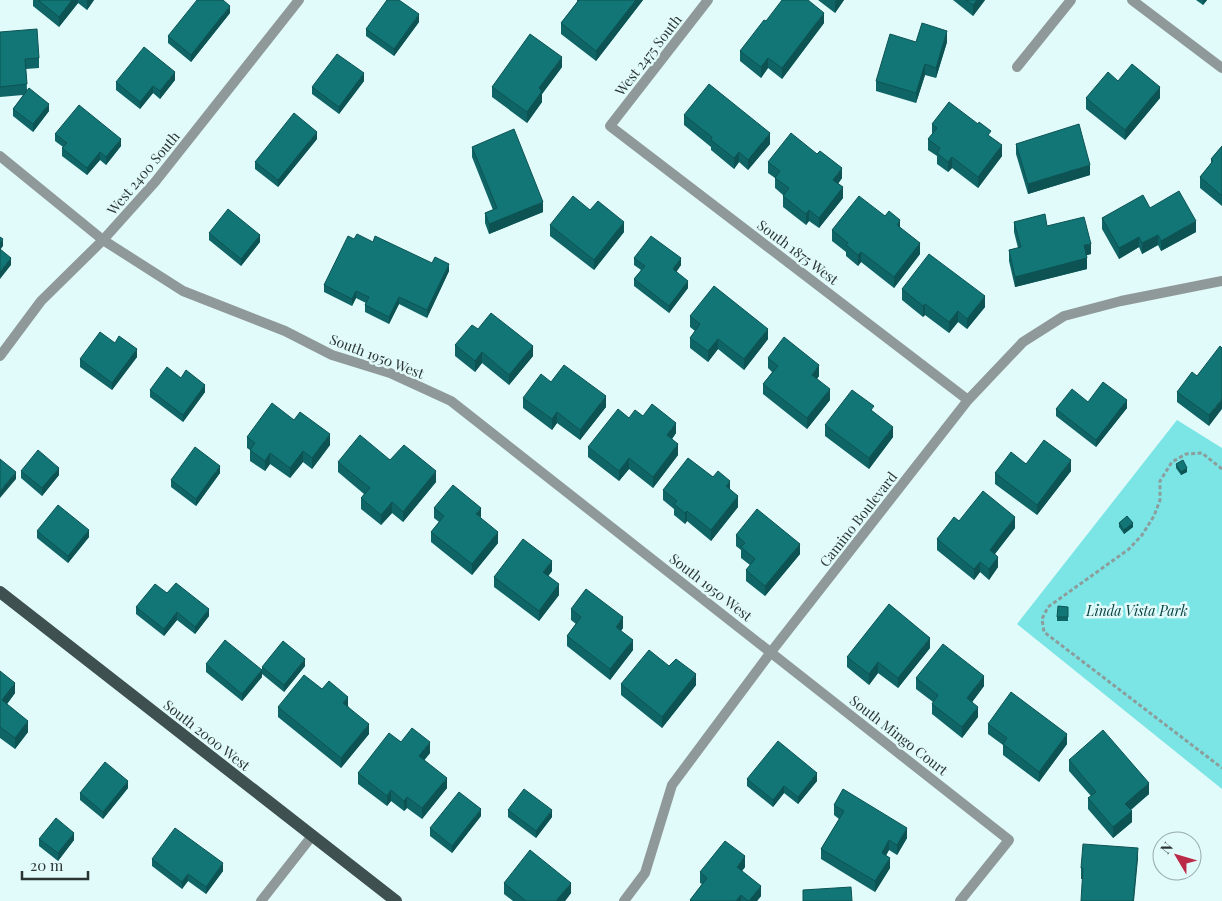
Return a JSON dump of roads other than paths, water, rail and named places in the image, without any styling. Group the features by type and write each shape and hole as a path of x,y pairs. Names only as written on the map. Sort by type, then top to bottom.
{"main road":[{"name":"South 2000 West","path":"0,592 396,901"}],"street":[{"name":"West 2400 South","path":"0,356 41,301 104,240 155,182 299,0"},
{"name":"West 2475 South","path":"610,126 708,0"},
{"path":"1017,66 1071,0"},
{"path":"1132,0 1222,68"},
{"name":"South 1875 West","path":"610,126 968,400"},
{"name":"South 1950 West","path":"0,156 104,240 183,291 285,331 332,355 390,373 451,401 772,652"},
{"name":"Camino Boulevard","path":"624,901 645,873 672,785 772,652 968,400 1023,342 1064,316 1121,301 1222,281"},
{"name":"South Mingo Court","path":"772,652 1009,840 960,901"},
{"path":"261,901 312,836"}],"park label":[{"name":"Linda Vista Park","path":"1137,610"}]}
